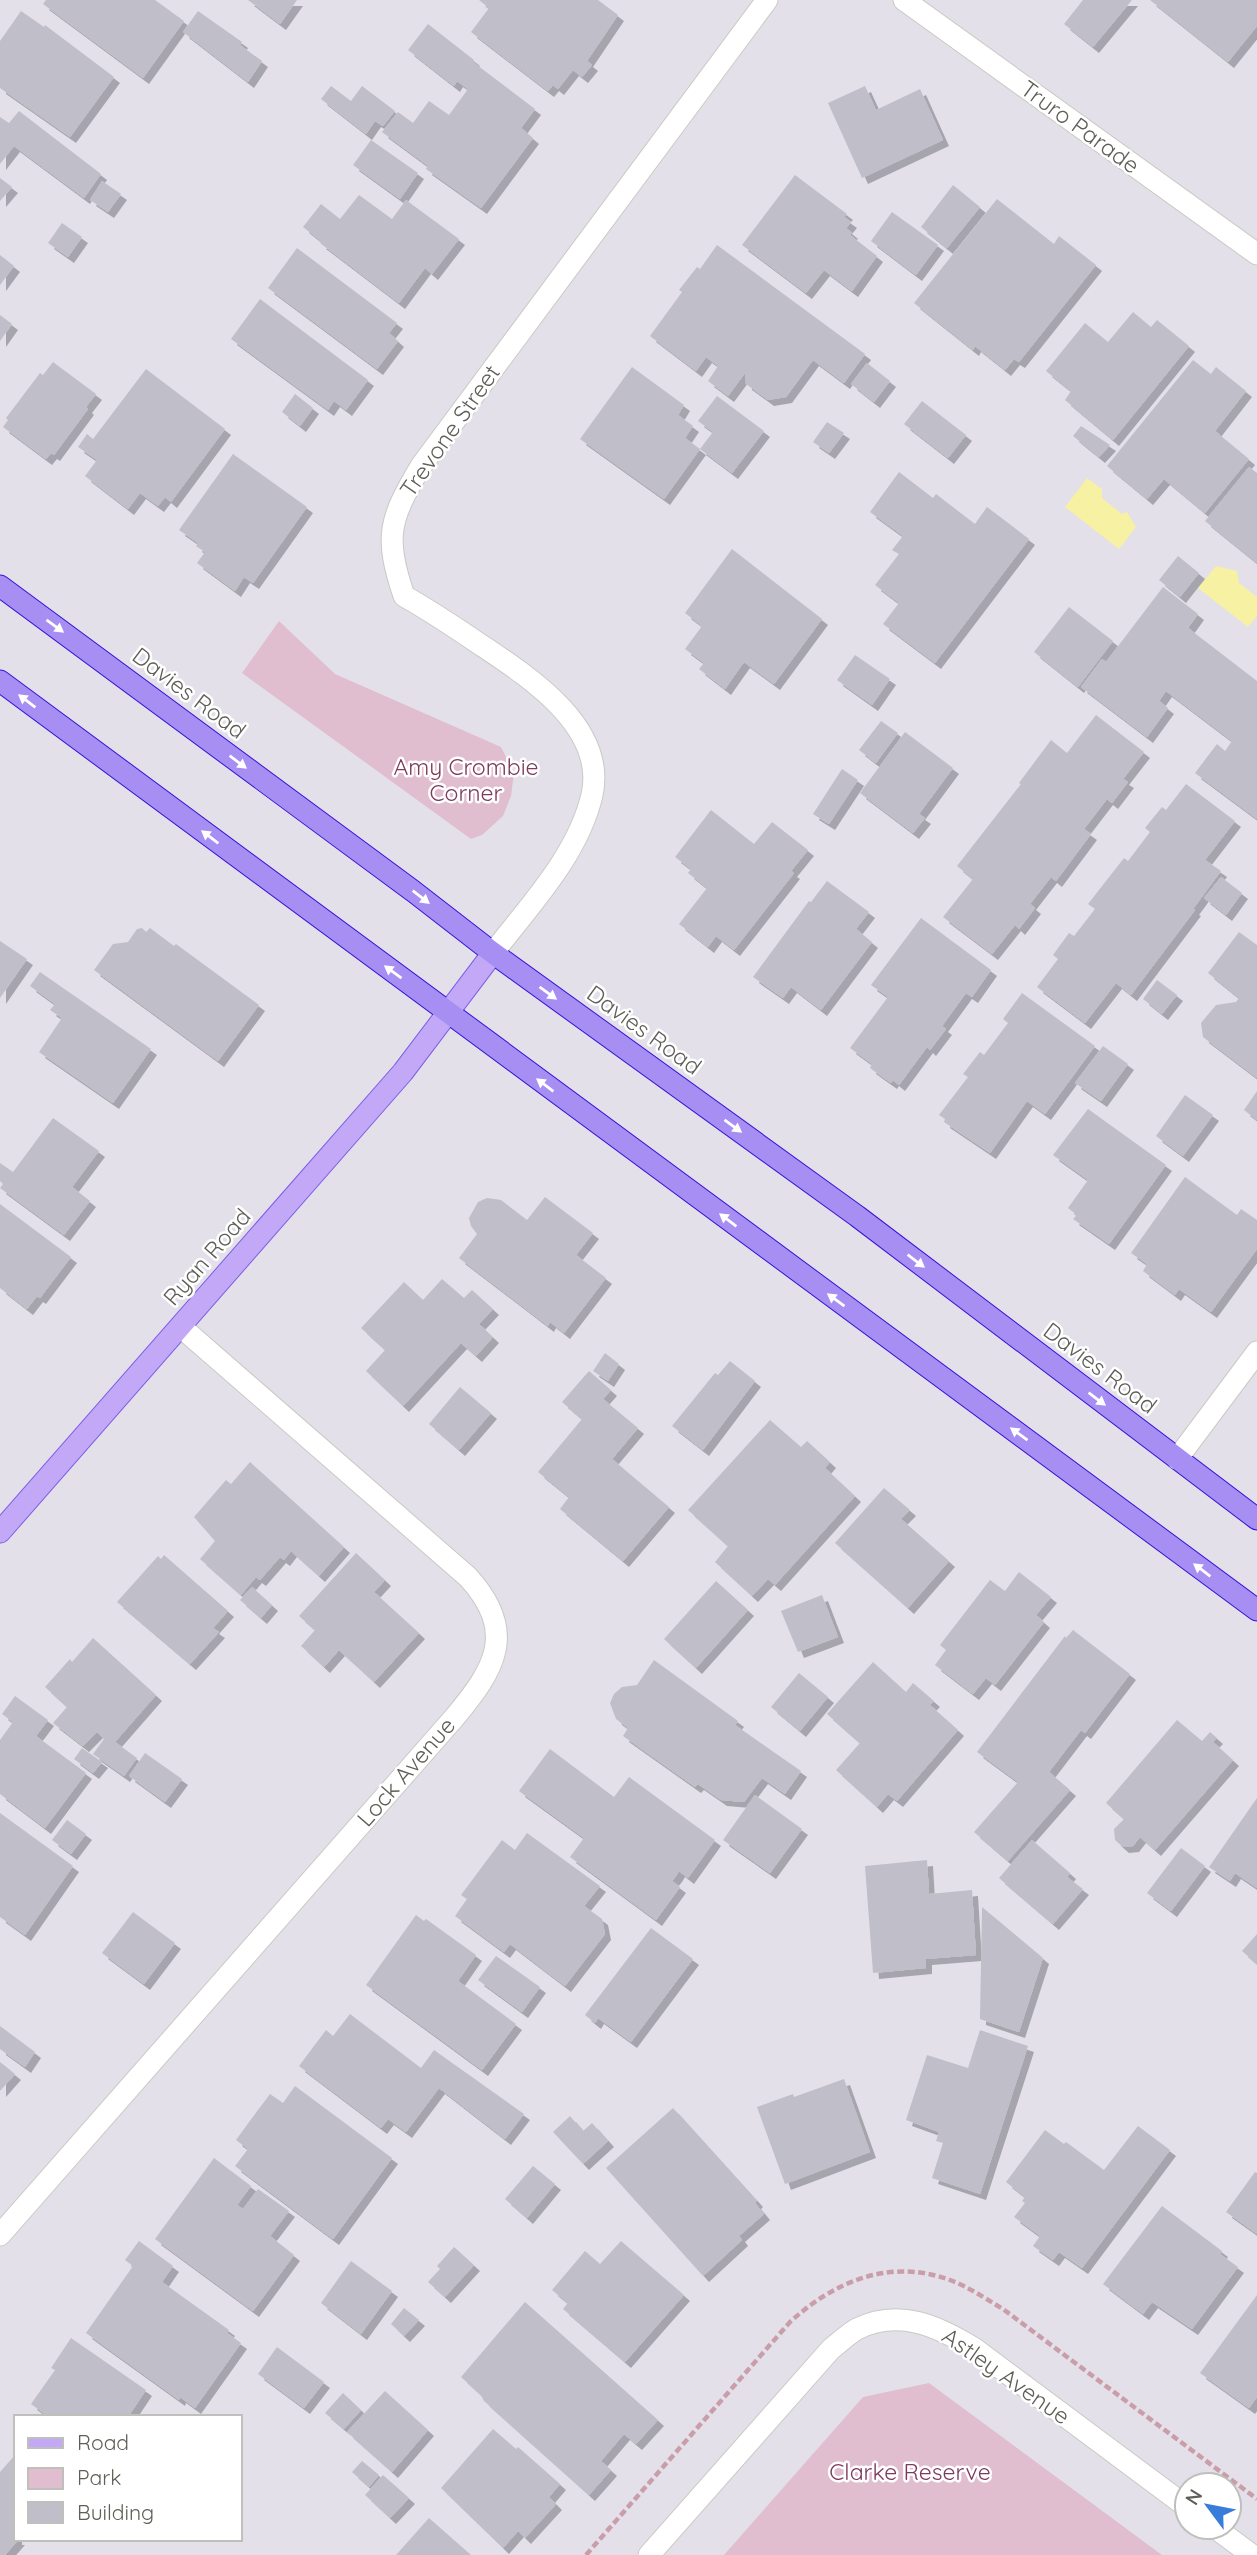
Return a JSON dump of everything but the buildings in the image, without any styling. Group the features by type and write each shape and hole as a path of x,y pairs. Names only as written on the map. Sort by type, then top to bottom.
{"highway":[{"name":"Davies Road","path":"0,586 493,953 857,1216 1257,1519"},
{"path":"0,681 1257,1610"}],"main road":[{"name":"Ryan Road","path":"0,1532 396,1080 493,953"}],"street":[{"name":"Trevone Street","path":"493,953 554,872 584,819 592,793 590,759 572,720 553,697 508,663 404,596 391,546 393,523 402,499 421,466 767,0"},
{"name":"Truro Parade","path":"904,0 1257,254"},
{"name":"Lock Avenue","path":"0,2235 454,1718 487,1675 494,1656 496,1638 493,1614 483,1594 468,1577 181,1327"},
{"path":"1177,1460 1257,1352"},
{"name":"Astley Avenue","path":"649,2555 831,2349 857,2330 886,2320 915,2320 946,2330 1173,2497"},
{"path":"1233,2541 1252,2555"}],"path":[{"path":"586,2555 790,2322 813,2301 835,2288 859,2278 885,2272 918,2273 950,2280 1003,2309 1257,2499"}],"green space":[{"name":"Amy Crombie Corner","path":"279,621 335,674 501,747 514,773 511,796 503,816 482,835 471,839 242,673"},
{"name":"Clarke Reserve","path":"929,2383 1162,2555 724,2555 863,2397"}],"shaded area":[{"path":"1087,478 1102,489 1102,498 1122,514 1127,512 1136,527 1119,549 1065,507"},
{"path":"1216,566 1237,571 1239,583 1257,597 1257,616 1248,627 1198,588"}]}
